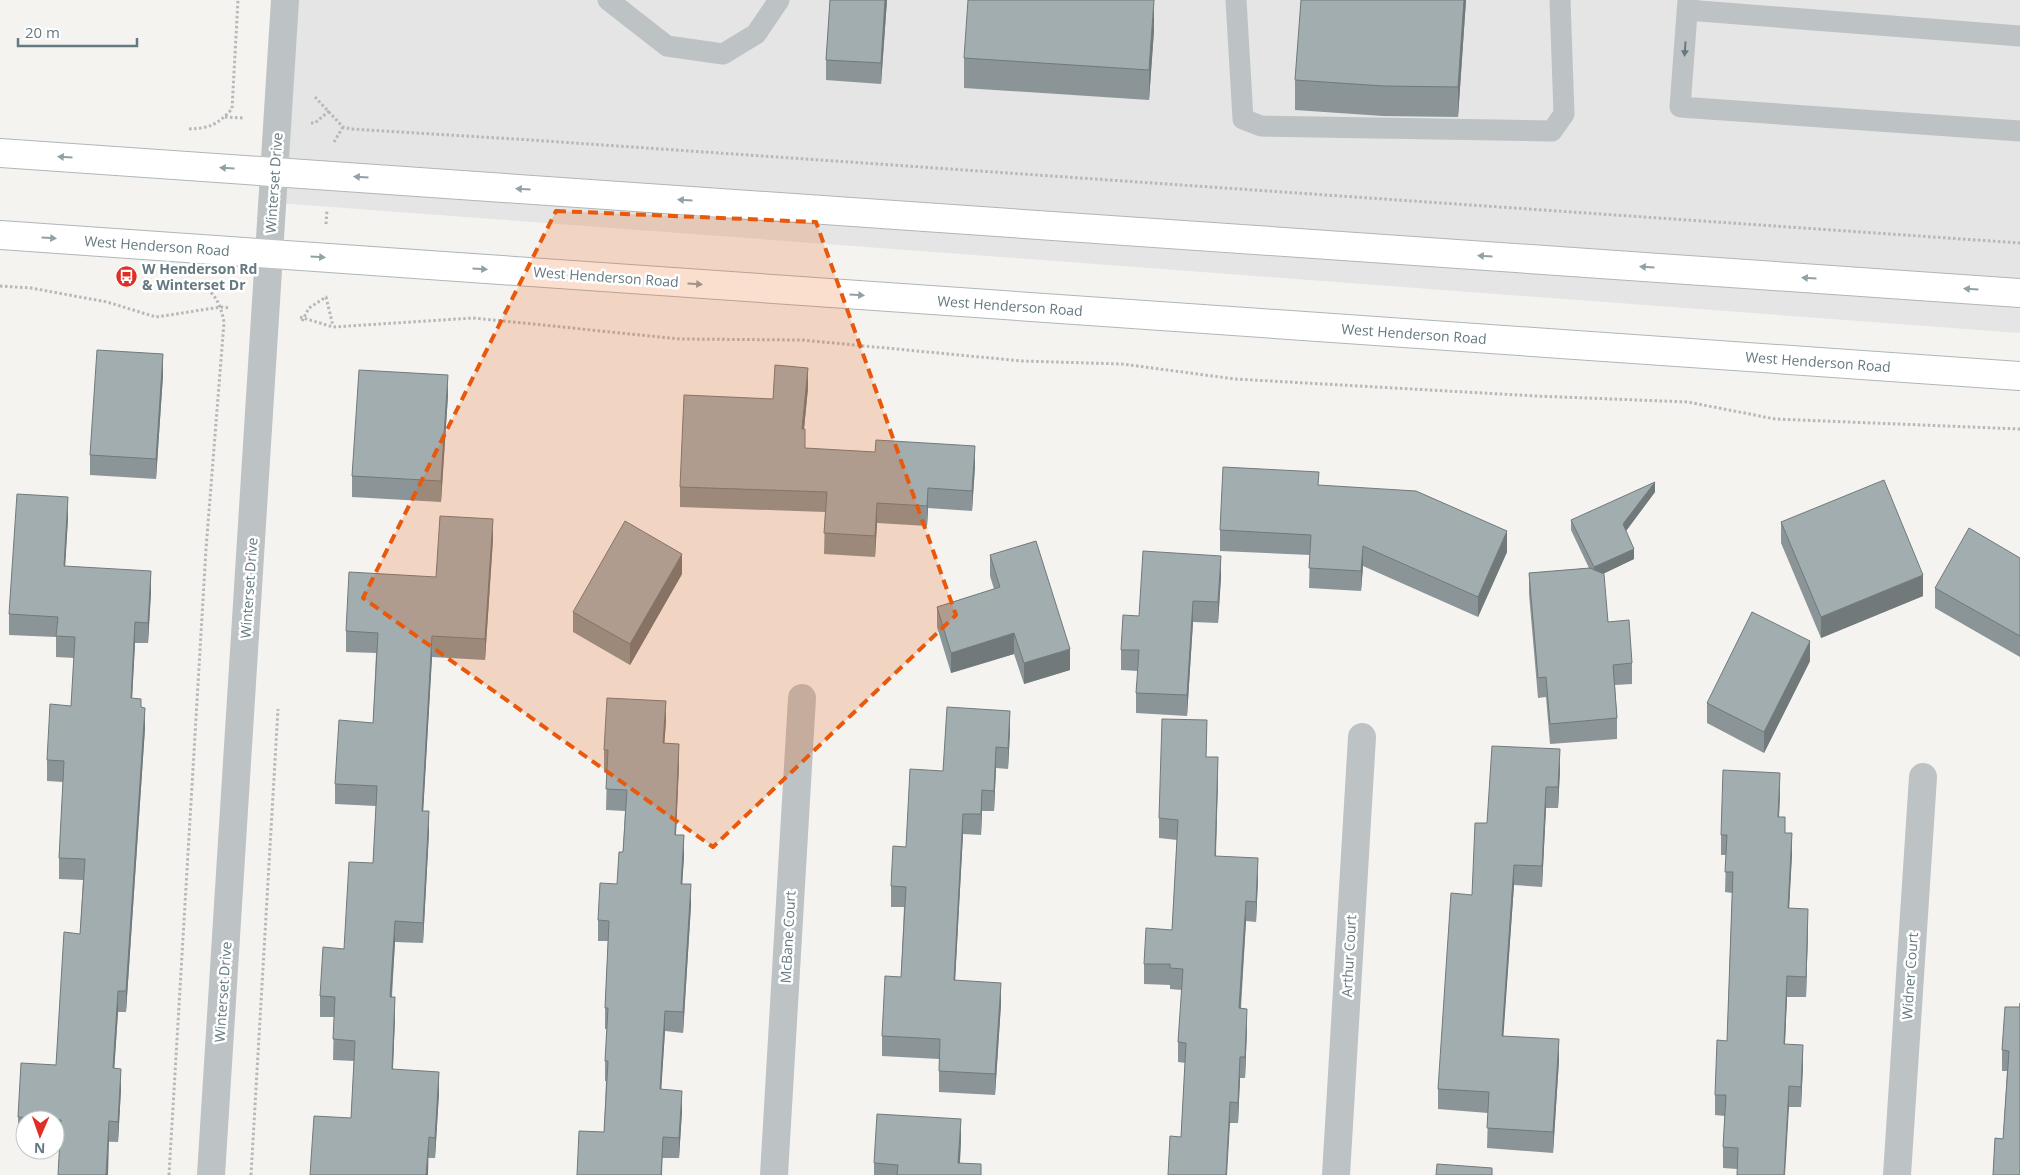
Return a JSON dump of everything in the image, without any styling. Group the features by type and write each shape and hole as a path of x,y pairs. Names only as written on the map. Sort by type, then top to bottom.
{"main road":[{"path":"0,152 2020,293"},
{"name":"West Henderson Road","path":"0,235 2020,376"}],"street":[{"name":"Winterset Drive","path":"211,1175 276,172 285,0"},
{"name":"McBane Court","path":"774,1175 802,698"},
{"name":"Arthur Court","path":"1336,1175 1362,737"},
{"name":"Widner Court","path":"1898,1175 1923,776"}],"lane":[{"path":"608,0 666,46 723,54 756,34 779,0"},
{"path":"1236,0 1243,119 1261,126 1552,131 1564,114 1560,0"},
{"path":"2020,36 1688,5 1680,107 2020,131"}],"path":[{"path":"186,129 216,125 232,109 238,0"},
{"path":"316,89 315,98 343,127 352,129 541,140 2020,243"},
{"path":"192,166 193,129"},
{"path":"169,1175 206,549 224,322 221,307 211,291 196,282 185,281 187,248"},
{"path":"0,286 31,288 107,302 156,317 221,307 294,314 302,319 333,327 473,318 680,339 802,340 1022,361 1122,364 1235,379 1536,396 1688,402 1775,419 2020,428"},
{"path":"301,328 302,319 309,308 326,297 333,327"},
{"path":"251,1175 278,706"}],"highlighted area":[{"path":"556,211 816,222 956,615 713,847 363,598"}],"shaded area":[{"path":"277,0 2020,0 2020,333 264,202"}],"building":[{"path":"830,0 885,0 881,63 826,60"},
{"path":"968,0 1154,0 1149,70 964,58"},
{"path":"1301,0 1464,0 1458,87 1383,86 1295,80"},
{"path":"97,350 163,354 156,459 90,455"},
{"path":"775,365 808,368 802,429 805,429 805,448 875,452 876,440 975,446 972,491 928,488 927,506 877,503 875,536 824,533 827,492 680,487 684,395 773,399"},
{"path":"359,370 448,375 441,481 352,476"},
{"path":"1223,467 1319,472 1318,485 1416,491 1507,531 1478,597 1363,546 1361,571 1309,568 1311,535 1220,530"},
{"path":"1884,480 1923,575 1821,617 1781,522"},
{"path":"1655,482 1623,524 1634,549 1594,567 1571,520"},
{"path":"17,494 68,497 64,566 151,571 148,623 135,622 131,698 141,699 141,707 145,708 126,991 118,991 113,1068 121,1069 118,1122 109,1121 106,1175 58,1175 59,1160 65,1160 65,1110 18,1110 21,1063 56,1065 64,932 80,934 85,859 59,858 64,761 47,760 50,704 71,706 75,637 56,636 58,617 9,614"},
{"path":"440,516 493,519 485,639 432,636 422,811 429,811 423,923 395,921 390,997 395,997 392,1069 439,1072 435,1138 429,1137 426,1175 310,1175 314,1116 351,1118 355,1041 333,1039 335,997 320,996 323,947 344,949 349,862 373,863 377,786 335,784 339,720 373,723 378,633 346,631 349,572 436,577"},
{"path":"625,521 682,554 630,644 573,612"},
{"path":"1969,528 2020,558 2020,636 1935,588"},
{"path":"1036,541 1070,649 1024,663 1014,633 951,653 937,607 1000,587 990,555"},
{"path":"1143,551 1221,556 1218,602 1193,601 1187,695 1136,693 1139,650 1121,650 1123,615 1139,616"},
{"path":"1590,568 1604,574 1608,622 1629,620 1632,663 1613,665 1617,718 1550,724 1546,677 1538,678 1529,573"},
{"path":"1752,612 1810,641 1764,732 1707,703"},
{"path":"607,698 666,701 663,743 679,744 675,835 684,835 681,884 691,884 683,1012 665,1011 660,1089 682,1091 679,1138 663,1137 661,1175 577,1175 579,1131 604,1132 608,1061 605,1061 608,1008 605,1008 609,921 598,920 600,883 617,884 619,852 623,852 627,790 606,789 608,750 604,750"},
{"path":"947,707 1010,711 1008,748 996,747 994,791 982,790 981,814 963,814 954,980 1001,983 995,1074 939,1071 940,1039 882,1036 885,976 901,977 906,887 891,886 893,846 906,847 910,769 943,771"},
{"path":"1162,719 1207,720 1206,757 1218,757 1215,856 1258,858 1256,902 1246,901 1239,1008 1247,1009 1245,1057 1240,1057 1238,1103 1230,1102 1226,1175 1168,1175 1170,1136 1181,1137 1186,1043 1178,1042 1183,969 1170,968 1170,964 1144,964 1146,928 1172,930 1178,820 1159,818"},
{"path":"1492,746 1560,749 1558,787 1546,787 1542,866 1514,865 1502,1036 1559,1039 1553,1132 1487,1128 1489,1092 1438,1089 1451,893 1472,895 1475,823 1487,823"},
{"path":"1723,770 1780,773 1778,817 1785,817 1785,833 1792,833 1788,908 1808,909 1806,977 1787,976 1784,1044 1803,1045 1801,1087 1789,1086 1784,1175 1737,1175 1738,1148 1723,1147 1726,1095 1715,1095 1717,1040 1727,1041 1733,872 1725,872 1727,835 1721,835"},
{"path":"2005,1007 2020,1007 2020,1175 1993,1175 1995,1138 2003,1139 2009,1051 2002,1050"},
{"path":"877,1114 961,1119 958,1163 981,1164 981,1175 897,1175 898,1165 874,1163"},
{"path":"1437,1164 1492,1168 1492,1175 1436,1175"}],"place":[{"name":"W Henderson Rd & Winterset Dr","path":"126,277"}]}
